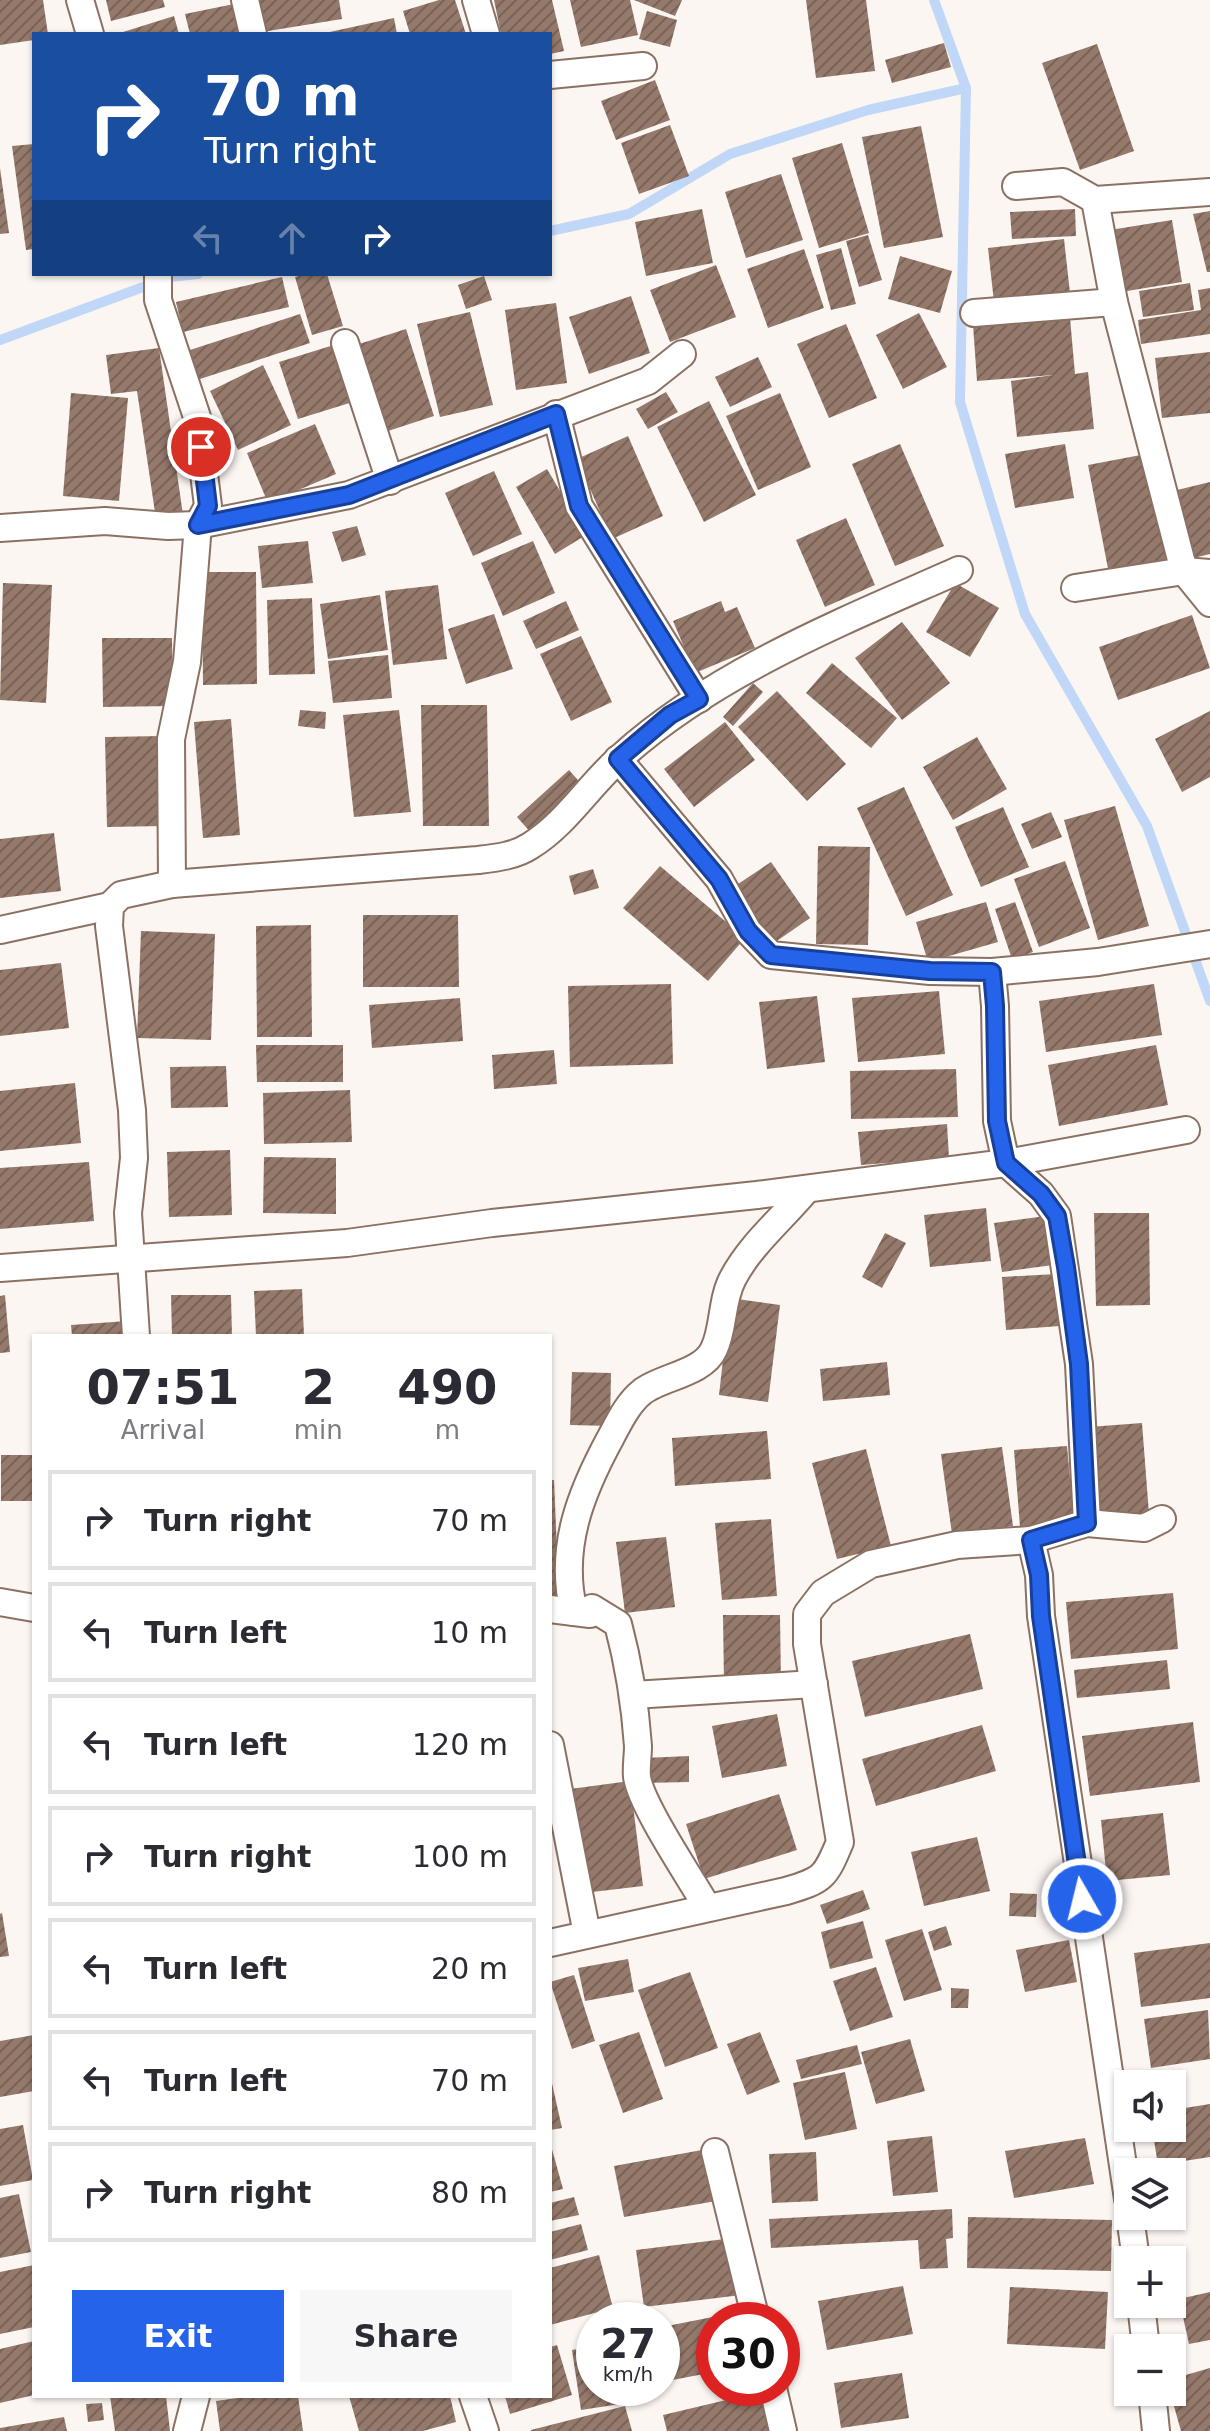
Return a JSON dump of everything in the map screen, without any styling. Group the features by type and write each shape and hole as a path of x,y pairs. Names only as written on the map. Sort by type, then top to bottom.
{"street":[{"path":"80,0 89,32"},
{"path":"245,0 253,32"},
{"path":"476,0 485,32"},
{"path":"552,75 643,66"},
{"path":"1016,186 1063,182 1095,200 1210,192"},
{"path":"1095,200 1114,302 1184,571 1210,603"},
{"path":"158,287 197,417 208,506 198,525 187,662 171,739 172,884"},
{"path":"974,313 1114,302"},
{"path":"345,343 390,481"},
{"path":"0,528 105,521 198,525 349,495 648,381 682,354"},
{"path":"556,414 579,506 699,699"},
{"path":"0,930 110,906 121,895 172,884 501,857 529,847 567,813 618,759 670,715 764,661 849,618 959,570"},
{"path":"1075,588 1184,571 1210,573"},
{"path":"618,759 719,879 748,931 771,955 930,971 992,972 1098,962 1210,944"},
{"path":"110,906 109,926 132,1110 134,1158 128,1213 136,1334"},
{"path":"992,972 997,1121 1006,1163 1041,1194 1057,1216 1079,1364 1087,1523"},
{"path":"0,1268 347,1243 569,1213 807,1189 1006,1163 1186,1130"},
{"path":"707,1907 647,1803 637,1778 633,1695 629,1664 618,1624 592,1608 590,1614 562,1610 568,1588 569,1546 586,1482 622,1417 643,1391 690,1371 714,1351 724,1302 733,1278 754,1248 807,1189"},
{"path":"552,1943 786,1891 816,1882 829,1867 840,1842 807,1644 807,1614 823,1593 871,1564 957,1545 1031,1540 1087,1523 1144,1528 1162,1519"},
{"path":"1031,1540 1039,1575 1043,1632 1122,2158"},
{"path":"0,1602 32,1608"},
{"path":"633,1695 814,1684"},
{"path":"552,1755 587,1934"},
{"path":"715,2152 752,2302"},
{"path":"187,2431 195,2398"},
{"path":"474,2398 485,2431"},
{"path":"777,2406 783,2431"},
{"path":"1153,2406 1156,2431"}],"building":[{"path":"0,0 43,0 48,32 32,32 32,40 0,45"},
{"path":"106,0 163,0 165,7 111,21"},
{"path":"251,0 339,0 342,19 256,32"},
{"path":"439,0 455,0 465,32 409,32 403,11"},
{"path":"494,0 552,0 564,51 552,54 552,32 501,32"},
{"path":"570,0 630,0 638,35 581,47"},
{"path":"634,0 682,0 675,16"},
{"path":"806,0 866,0 875,71 816,78"},
{"path":"234,4 241,32 190,32 185,14"},
{"path":"647,11 677,20 670,47 639,39"},
{"path":"174,16 178,32 123,32"},
{"path":"394,18 397,32 330,32"},
{"path":"944,43 951,67 892,83 885,60"},
{"path":"1097,44 1134,151 1080,170 1042,63"},
{"path":"655,80 670,120 616,140 601,101"},
{"path":"670,125 689,176 639,194 621,143"},
{"path":"921,126 943,237 884,248 862,137"},
{"path":"842,143 869,233 819,248 792,158"},
{"path":"32,144 32,249 26,250 12,146"},
{"path":"0,168 9,233 0,234"},
{"path":"781,174 803,240 746,258 725,192"},
{"path":"702,209 713,263 646,276 635,222"},
{"path":"1075,209 1076,236 1012,239 1010,212"},
{"path":"1210,211 1210,272 1207,272 1193,214"},
{"path":"1172,220 1182,282 1121,292 1110,230"},
{"path":"868,235 882,280 859,287 846,241"},
{"path":"1064,239 1070,293 994,302 988,248"},
{"path":"841,248 856,304 831,310 816,255"},
{"path":"804,249 824,308 768,328 747,269"},
{"path":"900,256 952,271 940,313 888,299"},
{"path":"716,265 736,317 670,342 650,290"},
{"path":"328,276 343,326 312,335 295,277"},
{"path":"484,276 492,300 466,309 458,285"},
{"path":"282,277 289,307 183,332 176,302"},
{"path":"1190,283 1194,310 1143,317 1139,291"},
{"path":"1210,288 1210,334 1141,344 1138,320 1201,310 1198,290"},
{"path":"631,296 650,353 589,374 569,317"},
{"path":"556,303 567,383 516,390 505,310"},
{"path":"470,312 493,405 440,417 417,324"},
{"path":"919,313 947,367 903,389 876,335"},
{"path":"300,314 310,343 197,380 187,351"},
{"path":"1070,318 1075,374 1088,372 1094,429 1017,437 1011,381 1053,375 977,381 973,325"},
{"path":"846,324 877,398 829,418 797,344"},
{"path":"406,329 434,416 385,432 356,345"},
{"path":"337,344 356,401 298,419 279,362"},
{"path":"159,348 183,515 156,519 137,391 111,394 106,355"},
{"path":"1210,352 1210,413 1162,418 1155,358"},
{"path":"758,357 772,387 730,407 715,377"},
{"path":"263,365 291,425 238,450 210,391"},
{"path":"666,392 678,412 648,429 636,409"},
{"path":"71,393 128,398 119,501 63,496"},
{"path":"780,393 811,467 758,490 726,416"},
{"path":"709,401 756,495 704,522 657,427"},
{"path":"315,424 336,474 268,503 247,453"},
{"path":"628,436 663,516 612,539 577,459"},
{"path":"900,444 944,546 895,566 852,464"},
{"path":"1065,444 1074,498 1015,508 1005,454"},
{"path":"1146,454 1168,569 1110,579 1088,465"},
{"path":"547,469 586,535 555,554 516,487"},
{"path":"494,471 522,534 473,556 445,493"},
{"path":"1210,482 1210,554 1190,559 1173,491"},
{"path":"846,518 875,585 825,607 796,540"},
{"path":"357,526 366,555 342,562 332,532"},
{"path":"308,541 313,583 262,588 258,546"},
{"path":"533,541 555,593 503,616 481,563"},
{"path":"202,572 256,572 257,684 203,685"},
{"path":"3,583 52,585 46,703 0,700"},
{"path":"955,583 999,608 970,657 926,632"},
{"path":"438,585 447,659 393,665 385,591"},
{"path":"380,595 388,650 328,659 320,604"},
{"path":"312,598 315,674 269,675 267,600"},
{"path":"566,601 579,630 536,649 523,621"},
{"path":"721,601 725,612 737,607 755,648 695,673 673,621"},
{"path":"494,614 513,669 466,684 448,629"},
{"path":"1192,615 1210,668 1118,700 1099,647"},
{"path":"902,622 950,683 902,720 855,658"},
{"path":"581,636 612,702 571,721 540,654"},
{"path":"102,638 172,638 173,706 103,707"},
{"path":"388,655 392,698 333,703 328,661"},
{"path":"832,663 897,718 871,748 806,693"},
{"path":"753,683 763,692 733,726 723,717"},
{"path":"777,691 846,764 807,801 738,727"},
{"path":"421,705 487,705 489,826 423,826"},
{"path":"300,710 326,712 325,729 298,726"},
{"path":"399,710 411,812 354,817 343,715"},
{"path":"1210,711 1210,777 1182,792 1155,739"},
{"path":"231,719 240,835 203,838 194,722"},
{"path":"725,722 755,760 694,807 664,769"},
{"path":"163,736 165,826 107,827 105,737"},
{"path":"977,737 1007,789 953,820 923,767"},
{"path":"569,770 584,787 532,834 517,817"},
{"path":"904,787 953,895 906,916 857,808"},
{"path":"1115,806 1149,926 1098,940 1064,820"},
{"path":"1003,807 1029,867 981,887 955,827"},
{"path":"1051,812 1062,837 1032,849 1021,824"},
{"path":"54,833 61,891 0,898 0,839"},
{"path":"818,846 870,847 868,945 816,944"},
{"path":"1065,861 1090,928 1039,947 1014,879"},
{"path":"771,862 810,918 771,945 732,888"},
{"path":"660,866 745,938 708,981 623,908"},
{"path":"593,869 599,888 574,895 569,876"},
{"path":"986,902 998,942 928,962 916,922"},
{"path":"1015,902 1033,952 1012,959 995,909"},
{"path":"363,915 458,915 459,987 363,987"},
{"path":"311,925 312,1037 257,1037 256,926"},
{"path":"141,931 215,934 211,1040 137,1038"},
{"path":"61,963 69,1028 0,1036 0,970"},
{"path":"671,984 673,1064 570,1067 568,986"},
{"path":"1154,984 1162,1035 1046,1052 1039,1001"},
{"path":"939,991 945,1054 858,1062 852,998"},
{"path":"817,996 825,1062 767,1069 759,1002"},
{"path":"460,998 463,1041 372,1048 369,1005"},
{"path":"256,1045 343,1045 343,1082 257,1082"},
{"path":"1156,1045 1168,1105 1059,1126 1048,1065"},
{"path":"554,1050 557,1084 494,1089 492,1055"},
{"path":"226,1066 228,1107 171,1108 170,1067"},
{"path":"956,1069 958,1117 851,1119 850,1071"},
{"path":"75,1083 81,1143 0,1151 0,1091"},
{"path":"350,1090 352,1142 264,1144 263,1093"},
{"path":"947,1124 949,1158 861,1165 858,1132"},
{"path":"230,1150 232,1215 169,1217 167,1152"},
{"path":"264,1157 336,1158 336,1214 263,1213"},
{"path":"89,1162 94,1221 0,1229 0,1168"},
{"path":"986,1208 991,1261 930,1267 924,1215"},
{"path":"1094,1213 1149,1213 1150,1305 1096,1306"},
{"path":"1046,1216 1053,1265 1002,1272 994,1223"},
{"path":"885,1233 906,1243 882,1288 862,1277"},
{"path":"1056,1274 1060,1326 1006,1330 1002,1277"},
{"path":"302,1289 304,1334 256,1334 254,1291"},
{"path":"5,1295 10,1352 0,1353 0,1296"},
{"path":"171,1295 231,1295 232,1334 172,1334"},
{"path":"730,1298 780,1305 768,1402 719,1395"},
{"path":"127,1321 128,1334 72,1334 71,1325"},
{"path":"887,1362 890,1395 823,1401 820,1369"},
{"path":"572,1372 611,1373 610,1426 570,1425"},
{"path":"1142,1423 1149,1514 1097,1518 1089,1427"},
{"path":"767,1431 771,1479 675,1486 672,1438"},
{"path":"1067,1446 1074,1523 1020,1527 1014,1450"},
{"path":"1002,1447 1013,1526 952,1534 941,1454"},
{"path":"866,1449 891,1546 837,1559 812,1463"},
{"path":"1,1455 32,1455 32,1501 1,1501"},
{"path":"552,1480 554,1480 559,1600 552,1600"},
{"path":"771,1519 777,1596 722,1600 715,1523"},
{"path":"666,1537 675,1607 625,1613 616,1542"},
{"path":"1173,1593 1178,1649 1071,1659 1066,1602"},
{"path":"723,1615 780,1615 781,1685 724,1685"},
{"path":"970,1634 983,1689 865,1717 852,1661"},
{"path":"1167,1660 1170,1689 1077,1698 1074,1670"},
{"path":"777,1714 787,1766 722,1778 712,1726"},
{"path":"1193,1722 1200,1782 1090,1796 1082,1736"},
{"path":"982,1725 996,1771 876,1806 862,1759"},
{"path":"689,1756 689,1782 644,1783 644,1758"},
{"path":"630,1781 643,1886 584,1893 570,1789"},
{"path":"779,1794 797,1850 704,1879 686,1824"},
{"path":"1163,1813 1170,1875 1107,1881 1101,1820"},
{"path":"977,1837 990,1891 924,1906 911,1852"},
{"path":"863,1890 870,1909 827,1924 820,1905"},
{"path":"1010,1893 1037,1894 1036,1917 1009,1916"},
{"path":"0,1914 9,1956 0,1957"},
{"path":"863,1921 873,1958 830,1969 821,1932"},
{"path":"946,1926 952,1945 934,1951 928,1932"},
{"path":"922,1929 942,1990 904,2001 885,1940"},
{"path":"1069,1940 1077,1982 1025,1992 1016,1950"},
{"path":"1210,1943 1210,1998 1141,2007 1134,1953"},
{"path":"628,1959 634,1992 585,2001 578,1968"},
{"path":"876,1967 893,2017 850,2031 833,1981"},
{"path":"690,1972 718,2048 665,2067 638,1990"},
{"path":"574,1975 595,2041 572,2049 552,1981"},
{"path":"951,1988 969,1989 968,2008 951,2008"},
{"path":"1208,2010 1210,2059 1151,2068 1144,2019"},
{"path":"639,2032 663,2099 623,2113 599,2045"},
{"path":"760,2032 780,2082 747,2095 727,2044"},
{"path":"32,2035 32,2091 0,2097 0,2041"},
{"path":"910,2039 925,2091 876,2104 861,2052"},
{"path":"857,2045 862,2064 801,2079 796,2060"},
{"path":"845,2072 857,2129 805,2140 793,2083"},
{"path":"552,2083 562,2128 552,2130"},
{"path":"1210,2104 1210,2157 1186,2161 1186,2158 1157,2158 1154,2142 1186,2142 1186,2108"},
{"path":"23,2125 32,2180 0,2186 0,2129"},
{"path":"932,2136 938,2192 893,2196 887,2141"},
{"path":"1085,2138 1094,2184 1014,2198 1005,2151"},
{"path":"713,2148 722,2200 624,2217 614,2166"},
{"path":"552,2149 563,2189 552,2192"},
{"path":"816,2152 818,2201 772,2203 769,2154"},
{"path":"19,2194 31,2252 0,2258 0,2198"},
{"path":"574,2197 579,2215 552,2221 552,2202"},
{"path":"952,2209 953,2238 946,2239 948,2268 920,2269 918,2240 771,2248 769,2219"},
{"path":"968,2217 1112,2220 1111,2271 967,2268"},
{"path":"581,2224 588,2250 552,2259 552,2231"},
{"path":"733,2238 741,2295 680,2303 643,2302 636,2250"},
{"path":"599,2255 611,2302 576,2302 576,2318 552,2324 552,2267"},
{"path":"32,2265 32,2327 0,2334 0,2272"},
{"path":"903,2286 913,2334 827,2350 818,2301"},
{"path":"1010,2287 1108,2292 1105,2349 1007,2344"},
{"path":"1210,2292 1210,2340 1189,2344 1183,2318 1186,2318 1186,2297"},
{"path":"696,2320 696,2375 680,2379 680,2323"},
{"path":"32,2341 32,2395 0,2403 0,2349"},
{"path":"557,2345 572,2395 510,2414 506,2398 552,2398 552,2346"},
{"path":"576,2349 576,2377 572,2350"},
{"path":"1210,2368 1210,2431 1181,2431 1174,2406 1186,2406 1186,2375"},
{"path":"902,2373 909,2418 841,2428 834,2383"},
{"path":"110,2398 166,2398 170,2431 115,2431"},
{"path":"298,2398 303,2431 220,2431 216,2401"},
{"path":"350,2398 450,2398 456,2422 423,2431 359,2431"},
{"path":"102,2403 104,2420 88,2422 86,2404"},
{"path":"580,2406 607,2406 581,2410"},
{"path":"625,2406 632,2431 531,2431"},
{"path":"701,2406 764,2406 770,2431 667,2431 663,2415"},
{"path":"64,2417 67,2431 0,2431 0,2428"}],"waterway":[{"path":"934,0 966,88 960,402 1025,614 1147,826 1210,1001"},
{"path":"552,231 629,214 730,154 868,110 966,88"},
{"path":"0,340 179,276"}],"route":[{"path":"201,447 208,506 198,525 349,495 556,414 579,506 699,699 670,715 618,759 719,879 748,931 771,955 930,971 992,972 997,1121 1006,1163 1041,1194 1057,1216 1079,1364 1087,1523 1031,1540 1039,1575 1041,1616 1082,1899"}]}
